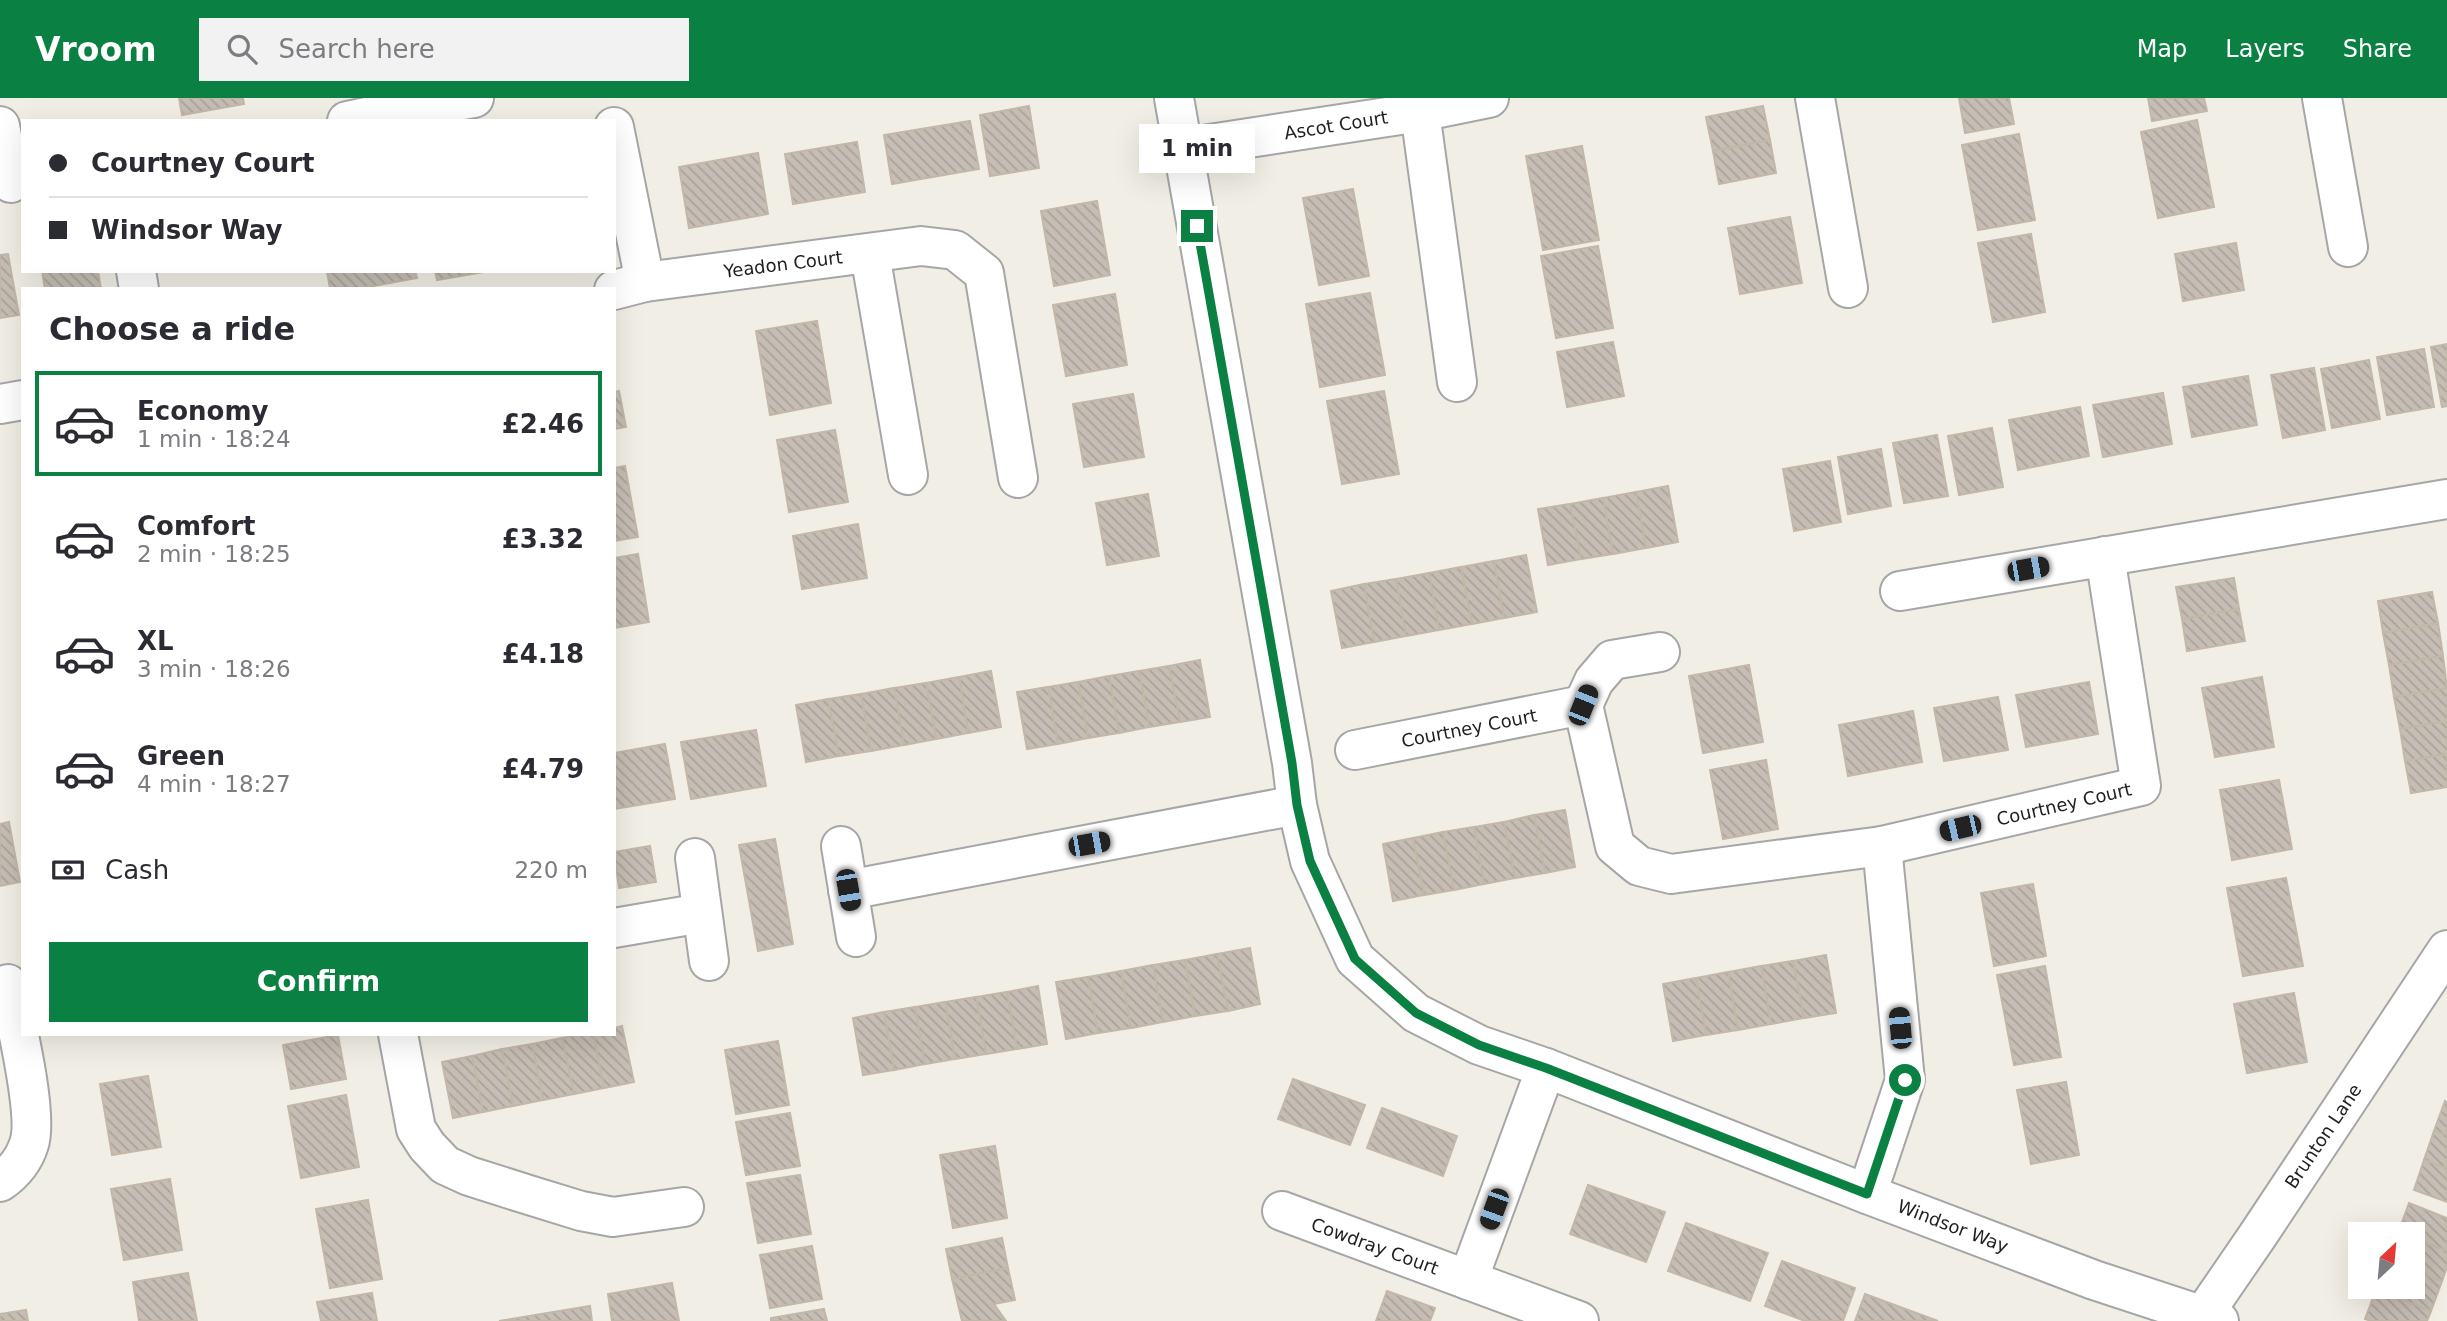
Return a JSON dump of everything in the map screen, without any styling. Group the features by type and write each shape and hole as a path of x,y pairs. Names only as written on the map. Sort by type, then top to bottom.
{"street":[{"path":"352,119 385,106 474,98"},
{"path":"608,98 613,119"},
{"name":"Windsor Way","path":"1174,98 1297,805 1310,861 1355,959 1416,1013 1479,1045 1546,1068 2094,1280 2207,1319"},
{"name":"Ascot Court","path":"1183,148 1420,112 1489,98"},
{"path":"1815,98 1849,288"},
{"path":"2322,98 2348,247"},
{"path":"1420,112 1457,382"},
{"path":"0,126 11,183"},
{"name":"Yeadon Court","path":"616,147 630,286 921,246 955,250 984,273 1018,478"},
{"path":"870,254 908,475"},
{"path":"0,404 21,400"},
{"path":"1900,591 2447,499"},
{"name":"Courtney Court","path":"1355,750 1583,705 1615,846 1639,866 1671,874 1882,846 2141,786 2105,556"},
{"path":"1583,705 1594,681 1612,660 1660,652"},
{"path":"848,890 1297,805"},
{"path":"841,846 856,937"},
{"path":"1867,1194 1905,1080 1882,846"},
{"path":"695,858 709,961"},
{"path":"616,928 702,913"},
{"name":"Brunton Lane","path":"2207,1319 2259,1235 2447,950"},
{"path":"0,1182 18,1166 30,1143 32,1112 10,984"},
{"path":"398,1036 416,1129 445,1165 469,1176 529,1195 581,1211 613,1217 684,1207"},
{"path":"1468,1280 1546,1068"},
{"name":"Cowdray Court","path":"1282,1211 1579,1321"}],"building":[{"path":"179,98 243,98 244,104 182,115"},
{"path":"1959,98 2009,98 2014,124 1965,133"},
{"path":"2148,98 2204,98 2207,111 2152,121"},
{"path":"1029,106 1039,168 990,176 980,115"},
{"path":"1763,106 1770,140 1713,151 1706,117"},
{"path":"2197,120 2214,207 2158,218 2141,132"},
{"path":"970,121 979,169 892,184 884,135"},
{"path":"2019,134 2035,220 1978,230 1962,145"},
{"path":"1770,140 1776,173 1719,184 1713,151"},
{"path":"857,142 865,192 793,204 785,154"},
{"path":"1582,146 1599,240 1543,250 1526,156"},
{"path":"758,153 768,214 689,228 679,167"},
{"path":"1353,189 1369,276 1319,285 1303,198"},
{"path":"1097,201 1110,275 1054,286 1041,211"},
{"path":"1790,217 1802,283 1740,294 1728,228"},
{"path":"2031,234 2045,312 1993,322 1978,243"},
{"path":"2236,243 2244,290 2183,301 2175,254"},
{"path":"1598,246 1613,328 1556,338 1541,256"},
{"path":"8,254 19,315 0,318 0,255"},
{"path":"42,273 98,273 101,287 45,287"},
{"path":"327,273 416,273 417,278 368,287 330,287"},
{"path":"435,273 477,273 437,280"},
{"path":"1370,293 1385,375 1320,387 1306,304"},
{"path":"1115,294 1127,365 1066,376 1053,305"},
{"path":"817,321 831,403 770,415 756,331"},
{"path":"1613,342 1624,396 1567,407 1557,352"},
{"path":"2447,344 2447,406 2442,407 2431,347"},
{"path":"2424,349 2434,407 2387,415 2377,357"},
{"path":"2369,360 2380,419 2332,428 2321,369"},
{"path":"2314,368 2325,430 2283,438 2271,375"},
{"path":"2248,376 2257,425 2192,437 2183,387"},
{"path":"619,391 626,427 616,429 616,392"},
{"path":"1384,391 1399,474 1342,484 1327,401"},
{"path":"2163,393 2172,444 2103,457 2093,405"},
{"path":"1133,394 1144,457 1084,467 1073,404"},
{"path":"2080,407 2089,456 2018,470 2009,420"},
{"path":"1992,428 2003,487 1959,495 1948,436"},
{"path":"835,430 848,502 789,512 777,440"},
{"path":"1937,435 1948,496 1904,503 1893,443"},
{"path":"1881,449 1891,506 1848,514 1838,457"},
{"path":"1830,461 1841,522 1794,531 1783,469"},
{"path":"625,466 638,537 616,541 616,468"},
{"path":"1668,486 1678,542 1646,548 1636,492"},
{"path":"1636,492 1646,548 1613,554 1603,498"},
{"path":"1148,494 1159,556 1107,565 1096,503"},
{"path":"1603,498 1613,554 1581,559 1570,504"},
{"path":"1570,504 1581,559 1548,565 1538,509"},
{"path":"858,524 867,578 802,589 793,536"},
{"path":"638,554 649,622 616,628 616,558"},
{"path":"1526,555 1537,612 1504,618 1494,561"},
{"path":"1494,561 1504,618 1472,624 1461,567"},
{"path":"1461,567 1472,624 1439,630 1429,573"},
{"path":"1429,573 1439,630 1406,636 1396,579"},
{"path":"2234,578 2239,609 2182,619 2176,587"},
{"path":"1396,579 1406,636 1374,642 1364,584"},
{"path":"1364,584 1374,642 1342,648 1331,591"},
{"path":"2432,592 2438,623 2383,633 2378,601"},
{"path":"2239,609 2245,641 2187,651 2182,619"},
{"path":"2438,623 2443,656 2389,665 2383,633"},
{"path":"2443,656 2447,688 2394,697 2389,665"},
{"path":"1200,660 1210,717 1180,722 1169,666"},
{"path":"1749,665 1763,742 1703,753 1689,676"},
{"path":"1169,666 1180,722 1149,727 1139,671"},
{"path":"991,671 1001,727 968,733 959,677"},
{"path":"1139,671 1149,727 1119,733 1109,676"},
{"path":"1109,676 1119,733 1088,738 1078,682"},
{"path":"959,677 968,733 936,739 926,683"},
{"path":"2262,677 2274,747 2215,757 2202,688"},
{"path":"1078,682 1088,738 1058,744 1048,687"},
{"path":"2089,682 2098,734 2026,747 2016,695"},
{"path":"926,683 936,739 904,745 894,688"},
{"path":"1048,687 1058,744 1027,749 1017,692"},
{"path":"894,688 904,745 871,751 861,694"},
{"path":"2447,688 2447,721 2400,729 2394,697"},
{"path":"861,694 871,751 839,756 828,699"},
{"path":"1998,697 2008,750 1944,761 1934,708"},
{"path":"828,699 839,756 806,762 796,705"},
{"path":"1913,711 1922,762 1848,776 1839,725"},
{"path":"2447,721 2447,754 2405,761 2400,729"},
{"path":"756,730 766,786 691,799 681,742"},
{"path":"665,744 675,799 616,809 616,753"},
{"path":"2447,754 2447,787 2411,793 2405,761"},
{"path":"1766,760 1778,829 1723,839 1710,770"},
{"path":"2279,780 2292,849 2232,860 2220,790"},
{"path":"1565,810 1575,867 1545,873 1534,815"},
{"path":"1534,815 1545,873 1515,878 1504,822"},
{"path":"9,822 20,882 0,886 0,824"},
{"path":"1504,822 1515,878 1484,884 1474,827"},
{"path":"1474,827 1484,884 1454,890 1443,832"},
{"path":"1443,832 1454,890 1424,895 1413,838"},
{"path":"1413,838 1424,895 1393,901 1383,844"},
{"path":"775,839 793,944 758,951 739,845"},
{"path":"650,846 656,882 619,888 616,852"},
{"path":"2286,878 2303,966 2243,976 2227,888"},
{"path":"2033,884 2046,956 1994,966 1981,893"},
{"path":"1250,948 1260,1004 1228,1011 1217,954"},
{"path":"1217,954 1228,1011 1195,1016 1185,960"},
{"path":"1826,955 1836,1013 1804,1018 1793,961"},
{"path":"1185,960 1195,1016 1163,1022 1153,965"},
{"path":"1793,961 1804,1018 1771,1024 1761,966"},
{"path":"1153,965 1163,1022 1131,1028 1121,971"},
{"path":"1761,966 1771,1024 1738,1030 1728,972"},
{"path":"2045,966 2061,1057 2014,1065 1997,975"},
{"path":"1121,971 1131,1028 1098,1033 1088,977"},
{"path":"1728,972 1738,1030 1706,1035 1696,978"},
{"path":"1088,977 1098,1033 1066,1039 1056,982"},
{"path":"1696,978 1706,1035 1673,1041 1663,984"},
{"path":"1038,986 1047,1044 1017,1049 1007,992"},
{"path":"1007,992 1017,1049 986,1054 976,997"},
{"path":"2294,993 2307,1062 2247,1073 2234,1004"},
{"path":"976,997 986,1054 955,1059 945,1002"},
{"path":"945,1002 955,1059 925,1064 915,1007"},
{"path":"915,1007 925,1064 894,1070 884,1012"},
{"path":"884,1012 894,1070 863,1075 853,1018"},
{"path":"622,1026 634,1082 604,1088 593,1036 616,1036 616,1028"},
{"path":"338,1036 346,1079 291,1089 283,1045"},
{"path":"593,1036 604,1088 574,1094 562,1038"},
{"path":"562,1038 574,1094 543,1100 532,1044"},
{"path":"778,1041 789,1105 736,1114 725,1050"},
{"path":"532,1044 543,1100 513,1106 502,1049"},
{"path":"502,1049 513,1106 483,1112 472,1056"},
{"path":"472,1056 483,1112 453,1118 442,1062"},
{"path":"148,1076 161,1147 112,1155 100,1084"},
{"path":"1293,1079 1365,1105 1350,1145 1278,1119"},
{"path":"2066,1082 2079,1155 2031,1164 2017,1090"},
{"path":"346,1095 359,1167 301,1178 288,1106"},
{"path":"2445,1101 2447,1102 2447,1135 2434,1131"},
{"path":"1382,1108 1457,1136 1443,1176 1367,1148"},
{"path":"790,1113 800,1166 746,1175 736,1122"},
{"path":"2434,1131 2447,1135 2447,1168 2424,1160"},
{"path":"995,1146 1007,1218 953,1228 940,1155"},
{"path":"2424,1160 2447,1168 2447,1202 2414,1190"},
{"path":"800,1175 811,1234 758,1243 747,1183"},
{"path":"170,1179 182,1250 124,1260 111,1189"},
{"path":"1588,1185 1665,1212 1646,1262 1570,1234"},
{"path":"368,1200 382,1279 330,1288 316,1209"},
{"path":"2409,1203 2447,1218 2447,1251 2426,1243 2426,1222 2402,1222"},
{"path":"1686,1223 1768,1253 1750,1301 1668,1271"},
{"path":"1002,1238 1008,1268 952,1279 946,1249"},
{"path":"2426,1243 2447,1251 2447,1267 2442,1281 2426,1275"},
{"path":"812,1246 822,1299 770,1308 760,1255"},
{"path":"1782,1261 1855,1288 1843,1321 1805,1321 1765,1306"},
{"path":"1008,1268 1015,1300 994,1304 1006,1321 962,1321 952,1279"},
{"path":"188,1273 197,1321 139,1321 133,1282"},
{"path":"2426,1275 2442,1281 2431,1311 2400,1299 2425,1299"},
{"path":"672,1283 679,1321 612,1321 608,1294"},
{"path":"1387,1291 1435,1308 1430,1321 1376,1321"},
{"path":"372,1293 377,1321 321,1321 317,1302"},
{"path":"1865,1294 1938,1321 1855,1321"},
{"path":"2373,1299 2400,1299 2431,1311 2427,1321 2365,1319"},
{"path":"590,1306 592,1321 499,1321"},
{"path":"824,1309 827,1321 771,1321 771,1318"},
{"path":"26,1310 28,1321 0,1321 0,1314"}],"route":[{"path":"1197,226 1292,763 1297,805 1310,861 1355,959 1416,1013 1479,1045 1546,1068 1867,1194 1905,1080"}]}
